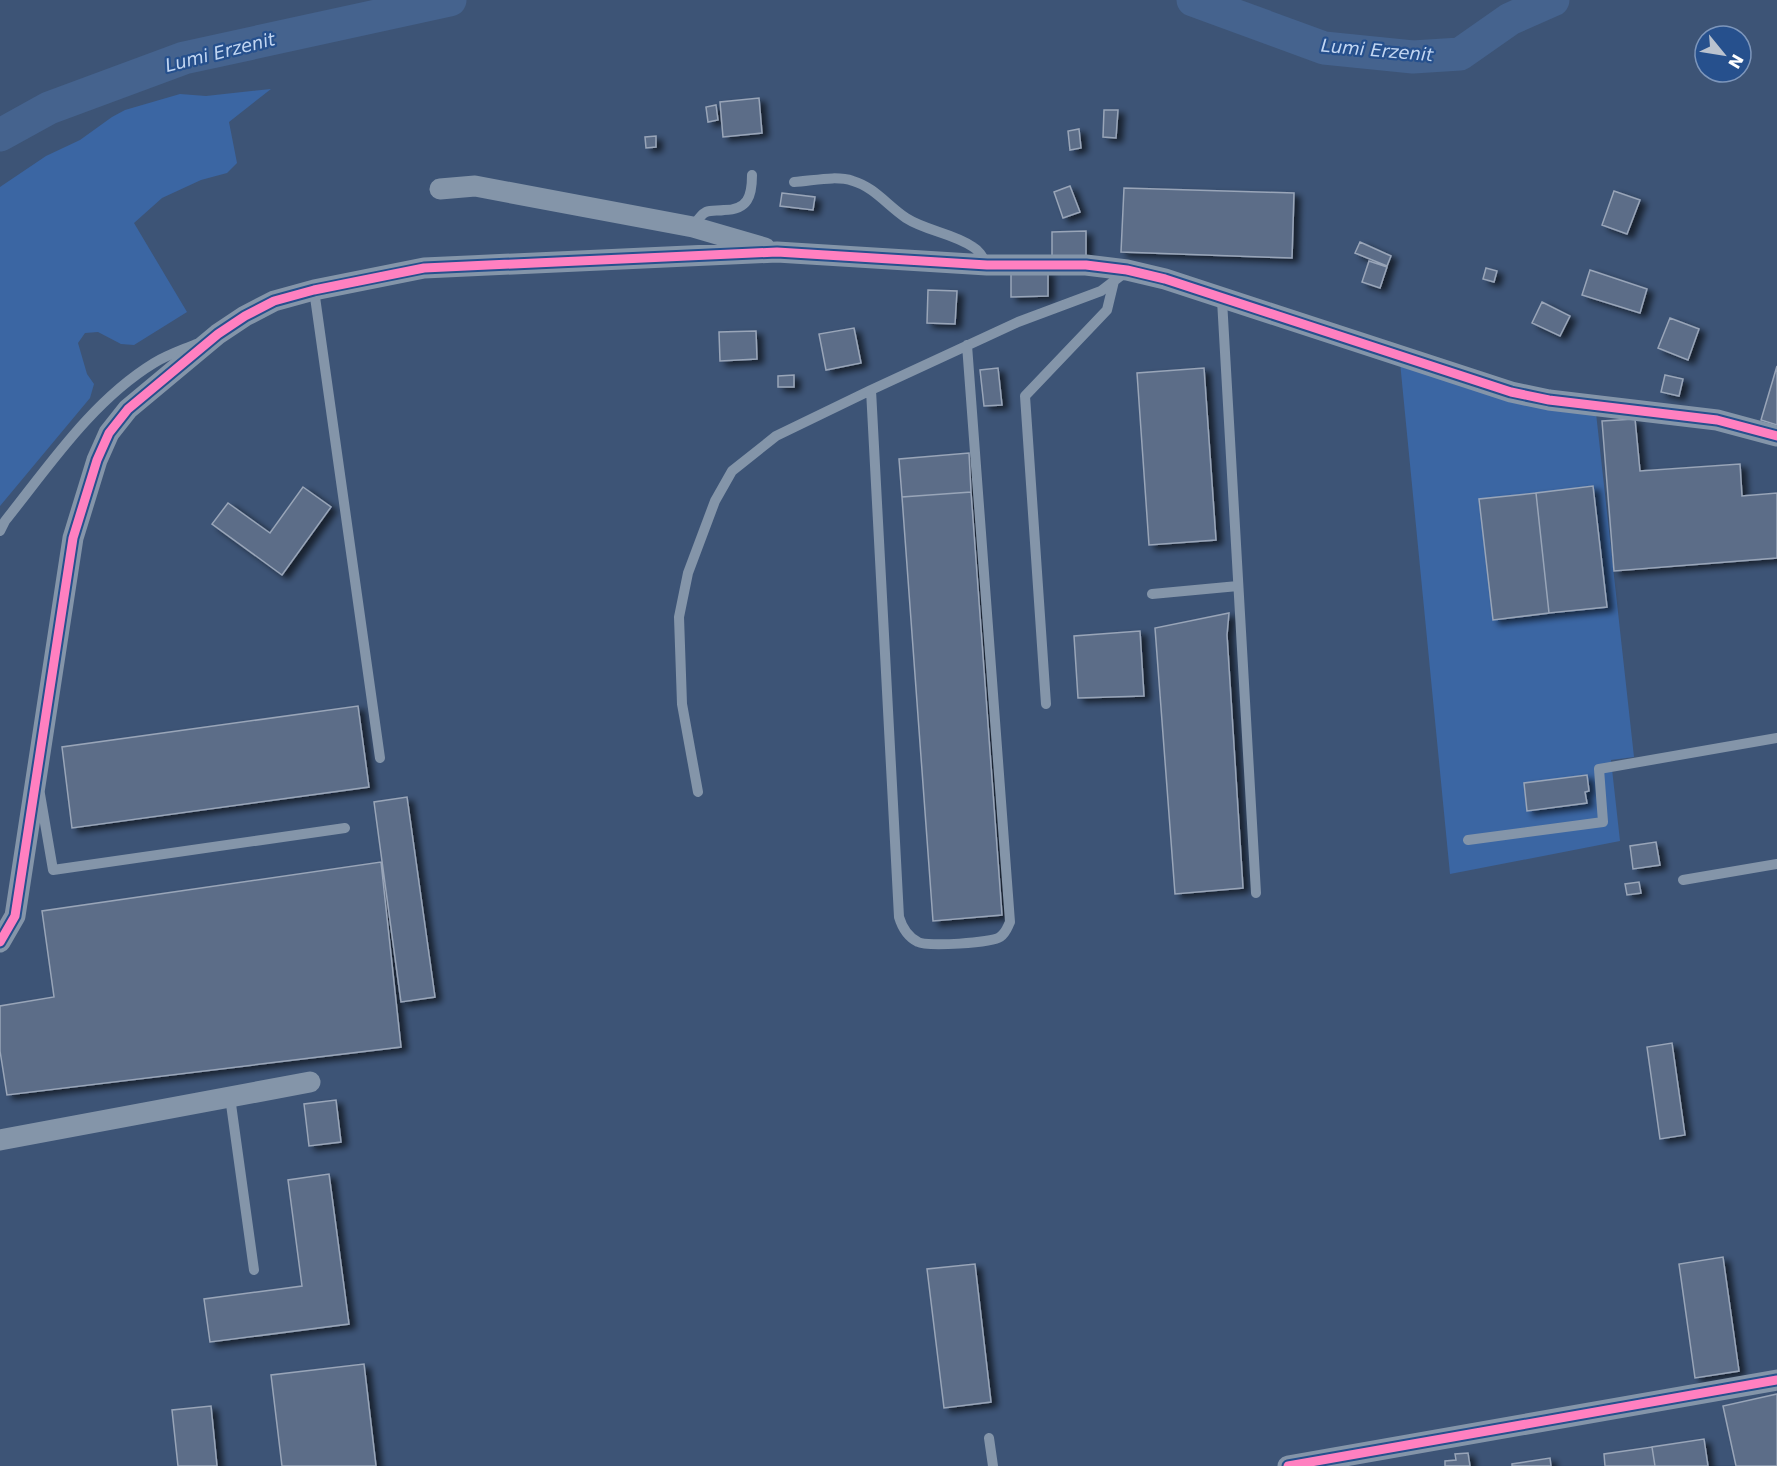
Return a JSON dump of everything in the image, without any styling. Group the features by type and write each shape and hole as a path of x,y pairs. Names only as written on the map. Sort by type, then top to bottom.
{"street":[{"path":"440,189 475,186 721,233 777,252"},
{"path":"0,942 15,916 73,538 97,460 109,433 129,409 218,334 274,301 314,290 424,268 777,252 987,265 1086,266 1120,276 1165,279 1222,300 1511,392 1560,402 1717,420 1777,436"},
{"path":"0,1140 310,1082"},
{"path":"1288,1466 1777,1380"}],"lane":[{"path":"693,227 701,215 708,211 732,210 742,206 752,192 752,175"},
{"path":"794,182 839,178 854,181 870,189 908,219 973,246 980,252 987,265"},
{"path":"698,792 682,704 679,617 688,573 715,501 732,471 776,436 1018,322 1101,291 1120,276"},
{"path":"1046,704 1025,396 1107,310 1120,276"},
{"path":"314,290 380,758"},
{"path":"1222,300 1256,893"},
{"path":"2,526 68,442 122,387 154,363 218,334"},
{"path":"871,390 899,917 902,926 920,943 998,939 1010,922 1011,911 967,345"},
{"path":"1152,594 1238,586"},
{"path":"1468,840 1603,822 1599,769 1777,738"},
{"path":"36,773 53,870 345,828"},
{"path":"1683,880 1777,864"},
{"path":"230,1097 254,1270"},
{"path":"989,1438 993,1466"}],"shaded area":[{"path":"271,89 229,122 237,163 227,173 201,180 162,198 134,223 187,312 134,345 121,344 98,332 85,333 78,343 87,374 94,384 90,398 0,506 0,187 46,156 80,140 125,110 180,94 206,96"},
{"path":"1400,362 1596,413 1634,757 1611,760 1620,841 1450,874"}],"building":[{"path":"759,98 762,133 723,137 720,102"},
{"path":"716,105 718,120 708,122 706,107"},
{"path":"1104,110 1118,110 1116,138 1103,137"},
{"path":"1079,129 1081,148 1070,150 1068,131"},
{"path":"656,136 656,147 646,148 645,137"},
{"path":"1070,186 1080,212 1063,218 1054,192"},
{"path":"1124,188 1294,193 1292,258 1121,252"},
{"path":"1614,191 1640,200 1627,234 1602,225"},
{"path":"782,193 815,197 813,210 780,206"},
{"path":"1086,231 1086,256 1052,257 1052,232"},
{"path":"1360,242 1391,256 1387,266 1355,253"},
{"path":"1369,261 1387,267 1380,288 1362,282"},
{"path":"1486,268 1497,271 1494,282 1483,279"},
{"path":"1590,270 1647,289 1640,313 1582,295"},
{"path":"1011,271 1048,271 1048,296 1011,297"},
{"path":"928,290 957,291 955,324 927,323"},
{"path":"1542,302 1570,316 1560,336 1532,323"},
{"path":"1670,318 1699,329 1688,360 1658,348"},
{"path":"854,328 861,363 826,370 819,334"},
{"path":"756,331 757,359 720,361 719,332"},
{"path":"1777,366 1777,425 1761,420"},
{"path":"998,368 1002,405 984,406 980,370"},
{"path":"1204,368 1216,540 1149,545 1137,373"},
{"path":"794,375 794,387 778,387 778,376"},
{"path":"1665,375 1683,379 1679,396 1661,392"},
{"path":"1635,419 1640,471 1740,464 1742,496 1777,493 1777,558 1614,571 1602,421"},
{"path":"969,453 971,492 902,497 899,459"},
{"path":"1593,486 1607,607 1549,613 1536,493"},
{"path":"303,487 331,507 282,575 212,524 228,503 270,533"},
{"path":"971,492 1002,915 933,921 902,497"},
{"path":"1536,493 1549,613 1493,620 1479,499"},
{"path":"1229,613 1227,635 1243,888 1175,894 1155,628"},
{"path":"1140,631 1144,696 1078,698 1074,636"},
{"path":"358,706 369,787 72,828 62,747"},
{"path":"1587,775 1589,791 1585,792 1587,803 1527,811 1524,783"},
{"path":"407,797 435,997 401,1002 374,802"},
{"path":"1656,842 1660,865 1633,869 1630,846"},
{"path":"381,862 401,1047 7,1095 0,1051 0,1006 54,997 42,911"},
{"path":"1639,882 1641,893 1627,895 1625,884"},
{"path":"1672,1043 1685,1135 1660,1139 1647,1047"},
{"path":"336,1100 341,1142 309,1146 304,1104"},
{"path":"329,1174 349,1324 210,1342 204,1299 302,1286 288,1180"},
{"path":"1723,1257 1739,1371 1695,1378 1679,1264"},
{"path":"975,1264 991,1402 944,1408 927,1269"},
{"path":"364,1364 376,1466 282,1466 271,1375"},
{"path":"1777,1394 1777,1466 1736,1466 1723,1406"},
{"path":"211,1406 217,1466 178,1466 172,1410"},
{"path":"1704,1439 1708,1466 1655,1466 1652,1447"},
{"path":"1652,1447 1655,1466 1605,1466 1604,1454"},
{"path":"1468,1453 1470,1466 1445,1466 1445,1461 1456,1460 1455,1454"},
{"path":"1550,1458 1551,1466 1512,1466 1512,1464"}],"waterway":[{"name":"Lumi Erzenit","path":"0,135 49,108 184,58 450,0"},
{"name":"Lumi Erzenit","path":"1193,0 1324,48 1413,57 1460,54 1510,19 1553,0"}],"cycle path":[{"path":"0,942 15,916 73,538 97,460 109,433 128,409 218,334 245,316 274,301 314,290 424,268 777,252 987,265 1086,265 1127,270 1165,279 1511,392 1549,400 1717,420 1777,436"},
{"path":"1288,1466 1777,1380"}]}
